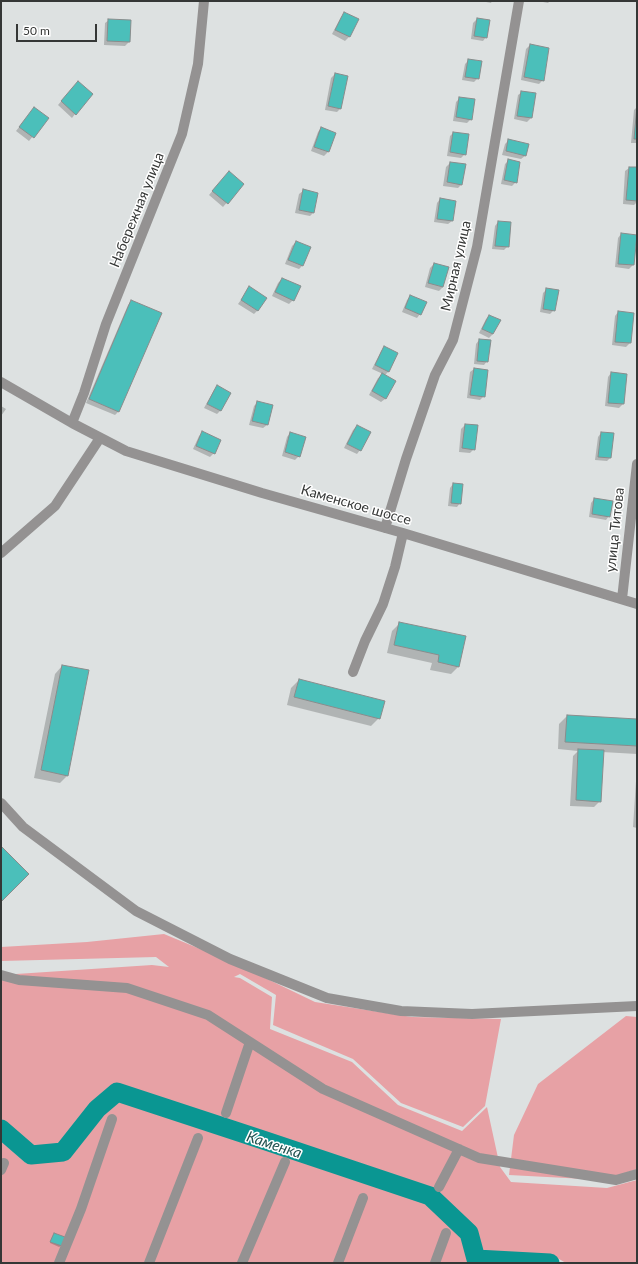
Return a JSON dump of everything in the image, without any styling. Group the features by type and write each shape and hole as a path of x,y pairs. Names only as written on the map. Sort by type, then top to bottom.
{"street":[{"name":"Набережная улица","path":"72,423 84,393 106,324 182,134 198,64 204,1"},
{"name":"Мирная улица","path":"385,528 406,459 436,375 453,340 477,247 518,1"},
{"name":"Каменское шоссе","path":"1,382 72,423 126,451 262,493 403,533 637,604"},
{"path":"1,553 55,506 100,438"},
{"name":"улица Титова","path":"622,599 637,464"},
{"path":"353,672 365,640 383,604 396,567 403,533"},
{"path":"1,803 23,828 136,911 230,959 328,998 401,1011 472,1014 637,1006"},
{"path":"1,976 19,980 127,988 208,1014 323,1089 480,1158 616,1180 637,1174"},
{"path":"226,1113 250,1042"},
{"path":"60,1263 81,1209 112,1119"},
{"path":"149,1263 198,1138"},
{"path":"439,1187 459,1149"},
{"path":"242,1263 285,1162"},
{"path":"338,1263 363,1198"},
{"path":"435,1263 446,1233"}],"shaded area":[{"path":"164,934 234,963 315,1002 412,1017 501,1019 485,1106 463,1127 401,1103 353,1059 273,1025 276,995 240,974 234,977 240,978 272,997 270,1029 352,1062 398,1105 462,1131 487,1107 500,1167 511,1182 607,1188 637,1180 637,1263 566,1263 559,1259 481,1254 474,1230 435,1193 118,1088 94,1102 60,1145 32,1147 1,1120 1,975 152,965 169,967 156,957 1,961 1,947 87,942"},
{"path":"626,1016 637,1017 637,1169 604,1180 509,1175 514,1135 538,1084"},
{"path":"118,1099 427,1201 463,1235 472,1263 1,1263 1,1141 26,1163 68,1158 102,1113"}],"building":[{"path":"344,12 359,19 350,37 335,30"},
{"path":"477,18 490,20 487,38 474,36"},
{"path":"108,19 131,20 130,42 107,41"},
{"path":"530,44 549,48 544,81 524,77"},
{"path":"468,59 482,61 479,79 465,77"},
{"path":"335,73 348,76 341,109 328,106"},
{"path":"78,81 93,94 76,115 61,101"},
{"path":"521,91 536,93 532,118 517,116"},
{"path":"459,97 475,99 472,120 456,117"},
{"path":"637,106 637,139 634,139"},
{"path":"34,107 49,118 34,138 19,127"},
{"path":"321,127 336,133 329,152 314,147"},
{"path":"453,132 469,134 466,155 450,152"},
{"path":"508,139 529,144 526,156 506,151"},
{"path":"508,159 520,162 517,183 504,180"},
{"path":"450,162 466,164 462,185 447,182"},
{"path":"629,167 637,167 637,201 626,200"},
{"path":"229,171 244,184 228,204 212,191"},
{"path":"303,189 318,193 314,213 299,210"},
{"path":"440,198 456,201 453,221 437,219"},
{"path":"498,221 511,222 509,247 495,246"},
{"path":"621,233 637,235 634,265 618,264"},
{"path":"296,241 311,247 303,266 288,260"},
{"path":"434,263 449,267 443,287 428,283"},
{"path":"282,278 301,286 294,301 275,292"},
{"path":"249,286 267,298 258,311 241,300"},
{"path":"546,288 559,290 555,311 543,309"},
{"path":"410,295 427,302 421,315 405,308"},
{"path":"131,300 162,313 119,412 89,399"},
{"path":"618,311 634,313 631,343 615,342"},
{"path":"489,315 501,320 493,334 482,329"},
{"path":"479,339 491,340 488,362 477,361"},
{"path":"384,346 398,353 389,372 375,365"},
{"path":"474,368 488,370 485,397 470,395"},
{"path":"611,372 627,374 624,404 608,403"},
{"path":"382,373 396,381 386,399 372,391"},
{"path":"217,385 231,393 221,411 207,404"},
{"path":"257,401 273,405 268,425 252,421"},
{"path":"465,424 478,425 475,450 462,448"},
{"path":"357,425 371,432 361,451 347,444"},
{"path":"202,431 221,440 215,454 196,446"},
{"path":"290,432 306,437 300,457 285,452"},
{"path":"601,432 614,433 611,458 598,457"},
{"path":"453,483 463,484 461,504 451,503"},
{"path":"594,498 613,501 610,517 592,514"},
{"path":"399,622 466,636 459,667 438,662 439,655 394,645"},
{"path":"62,665 89,670 68,776 41,770"},
{"path":"299,679 385,701 380,719 294,697"},
{"path":"567,715 637,719 637,746 565,742"},
{"path":"578,749 604,750 601,802 576,800"},
{"path":"1,846 29,874 1,902"},
{"path":"54,1233 65,1237 62,1246 50,1242"}],"waterway":[{"name":"Каменка","path":"1,1129 31,1155 63,1152 97,1109 117,1092 430,1196 469,1233 476,1259 550,1263"}]}
